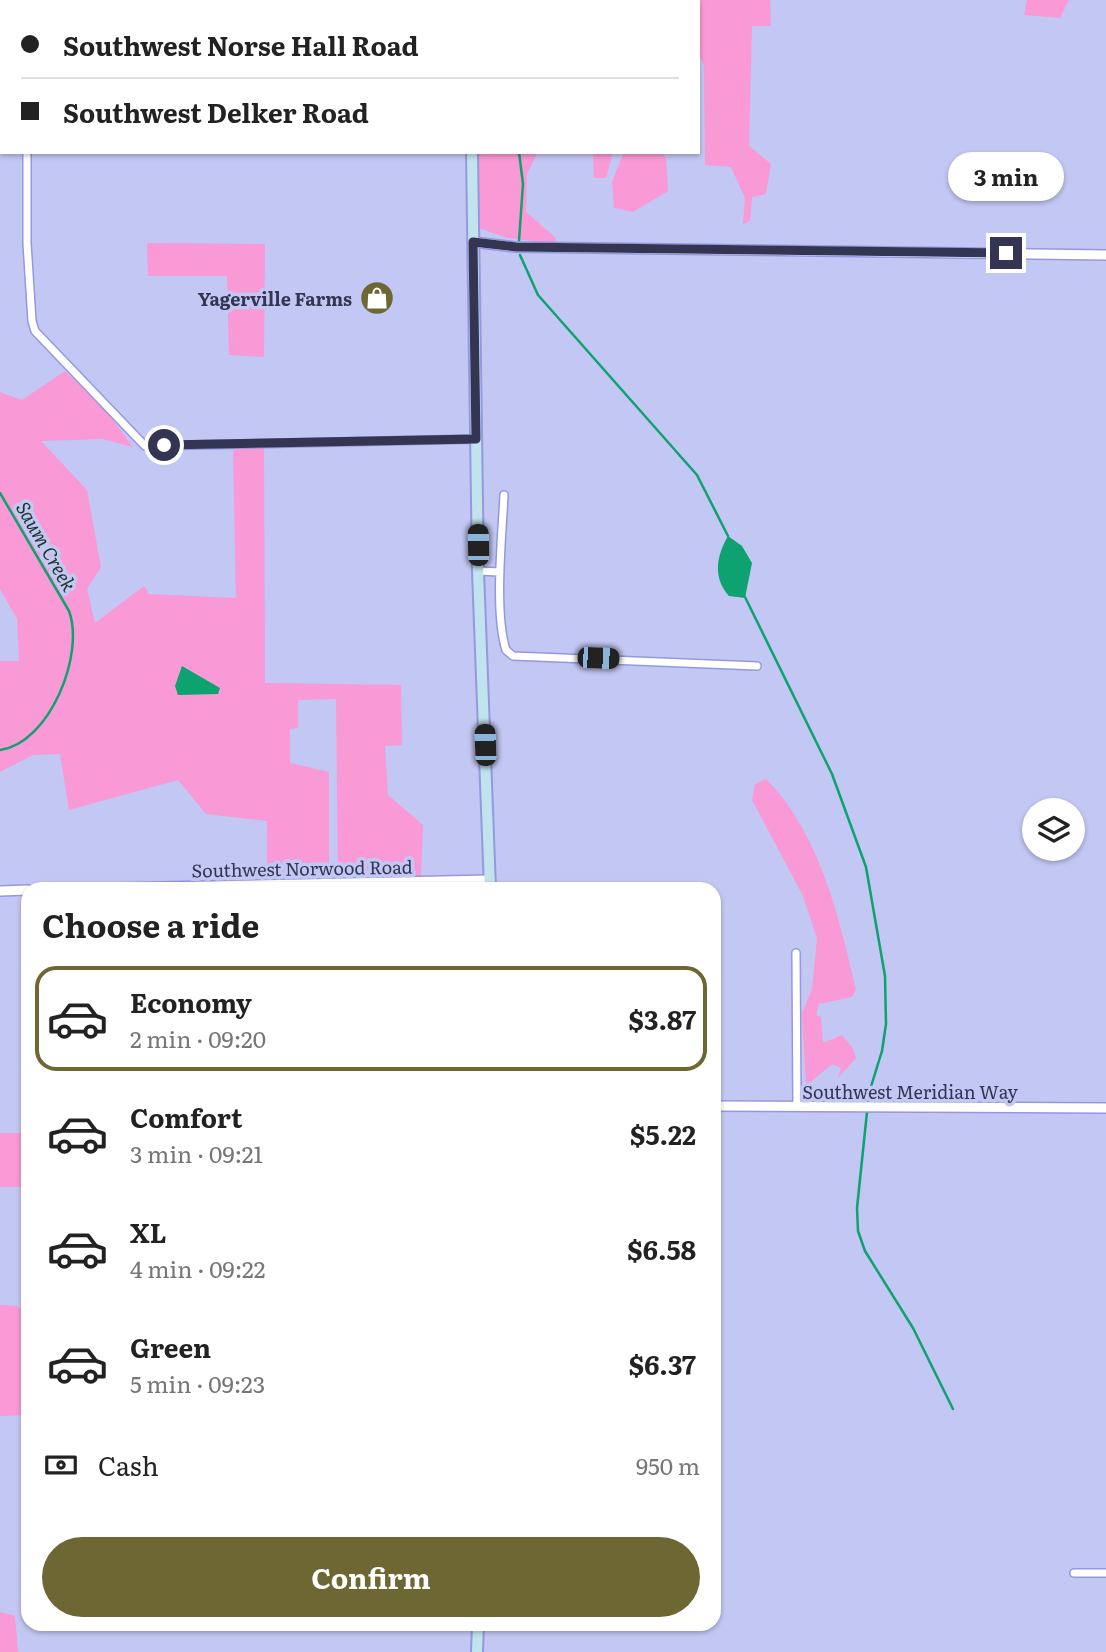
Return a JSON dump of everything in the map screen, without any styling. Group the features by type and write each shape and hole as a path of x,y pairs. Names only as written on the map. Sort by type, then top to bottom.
{"main road":[{"path":"472,154 478,571 490,882"},
{"path":"477,1652 478,1631"}],"street":[{"path":"27,154 27,243 35,331 145,446 476,439"},
{"path":"473,242 528,247 1106,255"},
{"path":"504,495 500,572 504,642 506,650 513,656 757,666"},
{"path":"478,571 500,572"},
{"path":"0,891 21,890"},
{"path":"796,953 797,1106"},
{"name":"Southwest Meridian Way","path":"721,1106 1106,1108"},
{"path":"1074,1573 1106,1573"}],"shaded area":[{"path":"700,0 770,0 771,26 752,26 749,146 771,164 766,194 752,197 750,221 743,224 745,198 731,167 705,165 704,66 700,56"},
{"path":"1027,0 1069,0 1060,18 1024,15"},
{"path":"478,154 537,154 527,174 526,212 555,237 556,244 507,238 479,228"},
{"path":"593,154 612,154 606,178 594,178"},
{"path":"623,154 663,154 666,158 668,191 633,212 614,208 612,182"},
{"path":"147,243 265,244 264,357 229,355 227,276 148,276"},
{"path":"65,371 104,408 133,447 103,439 41,441 87,490 101,567 87,589 95,623 144,586 149,594 236,598 233,450 264,447 265,683 401,685 402,745 385,746 388,795 423,825 421,876 338,876 336,699 298,700 298,728 290,729 290,763 329,772 329,875 267,874 267,821 206,814 178,780 69,810 60,754 33,755 0,772 0,661 19,661 17,619 0,589 0,392 22,400"},
{"path":"728,536 742,546 752,563 745,598 729,596 718,574 719,558"},
{"path":"182,666 220,688 218,694 178,695 175,686"},
{"path":"766,779 785,801 814,851 834,906 856,990 852,997 819,1004 816,1015 821,1017 823,1043 842,1035 852,1047 856,1058 838,1078 841,1068 832,1064 806,1086 802,1013 812,989 817,938 803,896 752,800 755,784"},
{"path":"0,1133 21,1133 21,1187 0,1187"},
{"path":"0,1305 17,1306 21,1309 21,1415 0,1416"},
{"path":"0,1612 15,1616 18,1652 0,1652"}],"waterway":[{"path":"519,154 523,184 519,241"},
{"path":"520,255 538,295 697,475 728,536"},
{"name":"Saum Creek","path":"0,493 69,611 73,629 67,672 48,714 34,731 18,744 0,750"},
{"path":"745,597 832,774 866,867 885,976 886,1024 882,1051 869,1093 857,1208 858,1231 865,1251 913,1328 953,1409"}],"place":[{"name":"Yagerville Farms","path":"377,298"}],"route":[{"path":"164,445 476,439 473,242 516,247 1006,253"}]}
